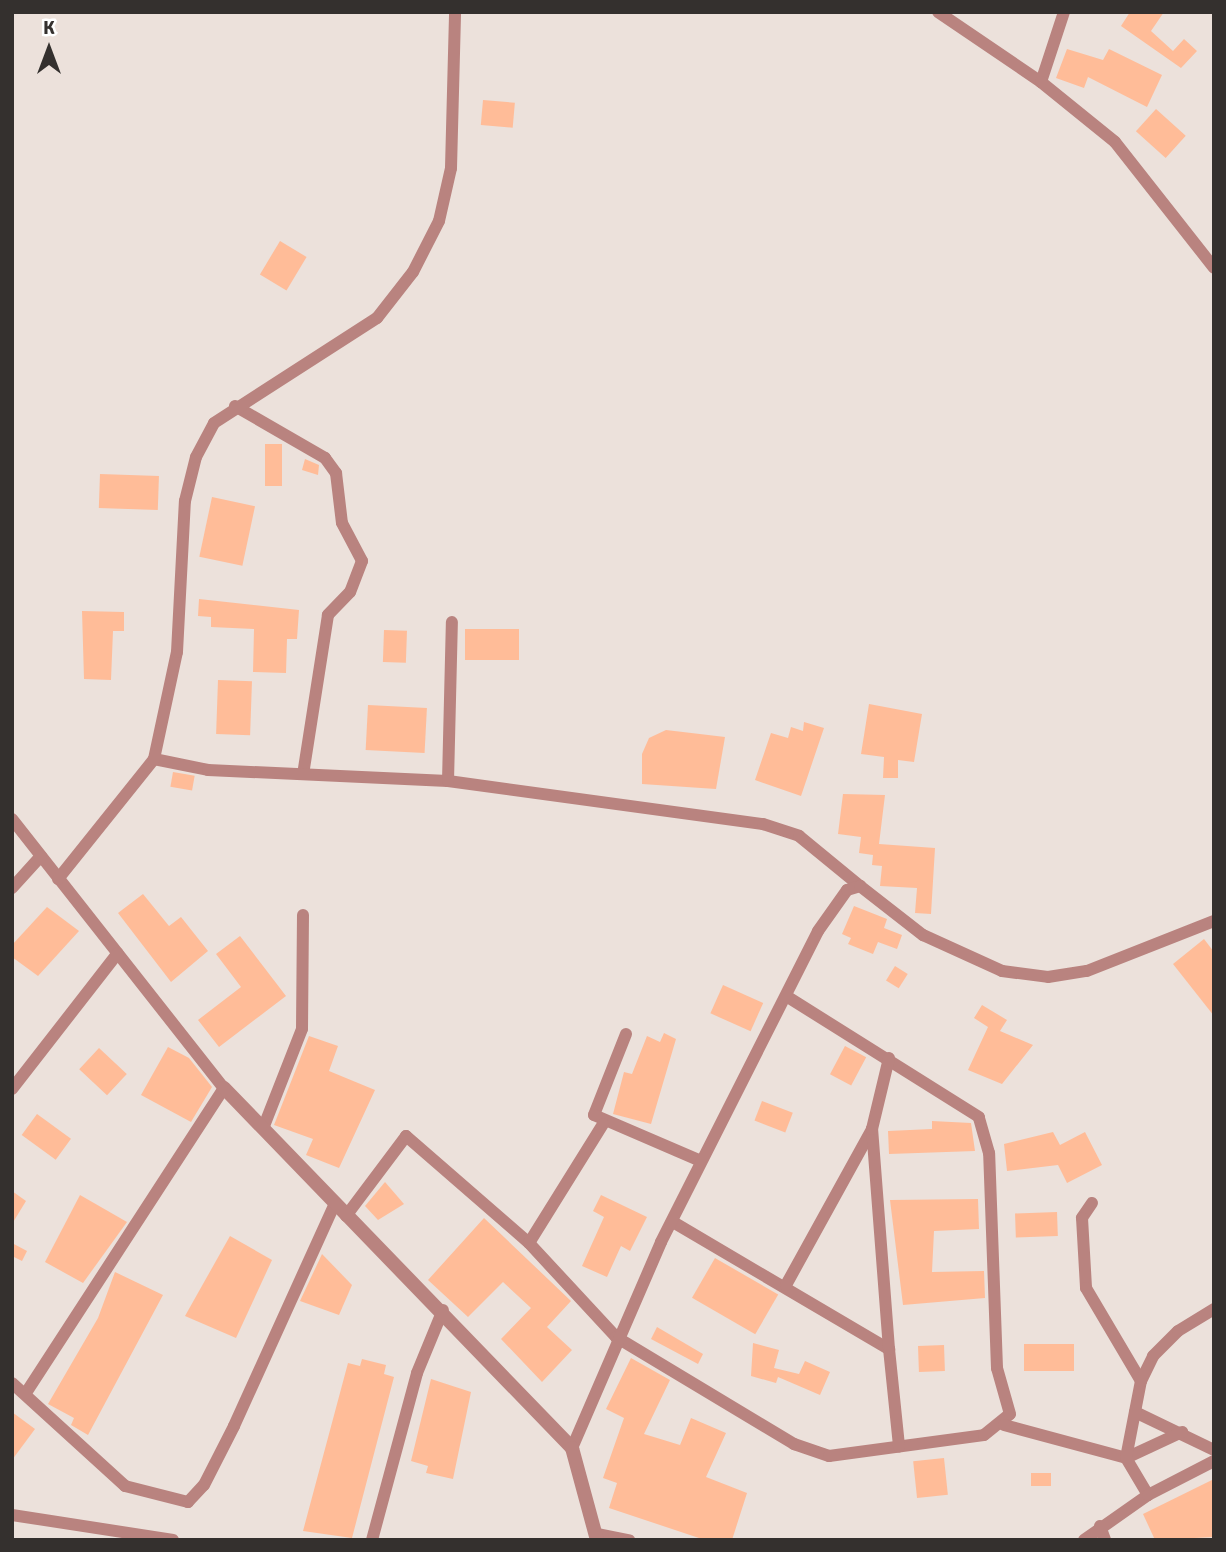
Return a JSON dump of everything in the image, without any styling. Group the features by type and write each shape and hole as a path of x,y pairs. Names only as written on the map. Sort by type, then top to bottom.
{"street":[{"path":"58,879 154,759 177,652 186,500 196,457 214,424 235,406 377,318 413,272 439,222 451,168 455,12"},
{"path":"938,12 1041,82 1115,142 1214,268"},
{"path":"1041,82 1064,12"},
{"path":"235,406 325,458 336,473 342,523 362,561 358,578 328,615 303,774"},
{"path":"448,781 452,622"},
{"path":"154,759 208,770 448,781 763,824 799,836 923,935 1002,971 1048,977 1087,971 1213,922"},
{"path":"12,819 58,879 92,912 118,953 224,1088 264,1126 346,1216 443,1310 572,1448 597,1537 629,1540"},
{"path":"12,888 41,856"},
{"path":"572,1448 616,1337 701,1161 788,996 818,931 847,890 860,886"},
{"path":"264,1126 302,1029 303,915"},
{"path":"12,1089 118,953"},
{"path":"346,1216 406,1136 528,1242 616,1337 794,1444 829,1456 984,1435 1004,1425 1010,1414 997,1368 989,1153 979,1117 788,996"},
{"path":"626,1034 597,1101 594,1115 603,1124 701,1161"},
{"path":"786,1285 872,1129 889,1058"},
{"path":"26,1393 224,1088"},
{"path":"528,1242 603,1124"},
{"path":"872,1129 899,1446"},
{"path":"12,1383 125,1486 188,1502 204,1485 234,1426 335,1203"},
{"path":"1092,1203 1082,1218 1086,1288 1141,1381"},
{"path":"673,1222 786,1285 889,1349"},
{"path":"1148,1495 1126,1458 1141,1381 1170,1339 1214,1309"},
{"path":"372,1540 417,1373 443,1310"},
{"path":"1135,1412 1182,1432 1214,1450"},
{"path":"1004,1425 1126,1458 1182,1432"},
{"path":"1084,1540 1100,1526 1148,1495 1214,1461"},
{"path":"12,1515 173,1540"},
{"path":"1100,1526 1105,1540"}],"building":[{"path":"1130,12 1164,12 1151,31 1173,51 1184,39 1197,51 1181,68 1121,26"},
{"path":"1067,49 1103,60 1109,49 1162,75 1147,107 1088,77 1084,88 1056,78"},
{"path":"483,100 515,103 513,128 481,125"},
{"path":"1156,109 1186,136 1166,158 1136,131"},
{"path":"280,241 307,257 286,290 260,274"},
{"path":"265,444 282,444 282,486 265,486"},
{"path":"305,459 319,465 318,475 302,470"},
{"path":"100,474 159,476 158,510 99,508"},
{"path":"212,497 255,506 242,566 199,557"},
{"path":"199,599 299,610 297,639 287,639 286,673 253,672 254,629 211,627 211,617 198,616"},
{"path":"82,611 124,612 124,631 113,631 111,680 84,679"},
{"path":"465,629 519,629 519,660 465,660"},
{"path":"384,630 407,631 406,663 383,662"},
{"path":"218,680 252,681 250,735 216,734"},
{"path":"869,704 922,714 914,762 898,760 898,778 883,778 884,757 861,754"},
{"path":"368,705 427,708 425,753 366,750"},
{"path":"804,722 824,728 801,796 755,780 771,733 788,738 791,727 803,731"},
{"path":"666,730 725,737 716,789 642,784 642,754 649,738"},
{"path":"173,772 195,776 192,791 170,787"},
{"path":"843,794 885,795 879,844 935,848 931,914 915,913 917,888 880,886 882,866 872,865 873,855 859,853 861,837 838,834"},
{"path":"143,894 169,926 181,917 208,951 171,982 118,913"},
{"path":"854,906 887,919 884,928 902,935 897,949 878,942 873,954 848,944 851,938 842,934"},
{"path":"47,907 79,931 38,976 12,957 12,945"},
{"path":"240,936 286,996 219,1047 198,1020 241,987 216,954"},
{"path":"1204,939 1214,952 1214,1016 1173,964"},
{"path":"895,966 908,974 899,988 886,980"},
{"path":"723,985 763,1003 751,1031 710,1013"},
{"path":"982,1005 1007,1020 1000,1031 1033,1045 1002,1084 968,1070 988,1027 974,1018"},
{"path":"664,1033 676,1039 651,1124 613,1114 624,1072 632,1074 647,1036 660,1042"},
{"path":"309,1036 338,1046 329,1071 375,1090 339,1168 306,1155 313,1139 274,1125"},
{"path":"845,1046 866,1057 851,1086 830,1074"},
{"path":"168,1047 189,1058 212,1087 191,1122 141,1095"},
{"path":"99,1048 127,1074 107,1095 79,1069"},
{"path":"762,1101 793,1113 785,1132 754,1121"},
{"path":"37,1114 71,1139 56,1160 22,1135"},
{"path":"932,1121 971,1123 975,1151 889,1154 888,1131 932,1129"},
{"path":"1053,1132 1060,1145 1085,1132 1102,1165 1067,1183 1058,1165 1007,1171 1004,1144"},
{"path":"385,1182 404,1204 378,1220 365,1206"},
{"path":"12,1191 26,1201 12,1224"},
{"path":"80,1195 127,1222 83,1283 45,1262"},
{"path":"601,1195 647,1217 630,1251 621,1246 607,1277 582,1266 604,1217 593,1211"},
{"path":"978,1199 979,1229 934,1231 932,1272 984,1271 985,1298 903,1305 890,1200"},
{"path":"1057,1212 1058,1236 1016,1237 1015,1213"},
{"path":"484,1218 571,1301 547,1327 572,1350 542,1382 501,1339 531,1308 503,1282 468,1317 428,1280"},
{"path":"230,1236 272,1260 236,1338 185,1316"},
{"path":"12,1243 27,1251 22,1261 12,1256"},
{"path":"322,1254 352,1285 339,1315 300,1301"},
{"path":"715,1258 778,1294 755,1334 692,1298"},
{"path":"115,1272 163,1295 88,1435 71,1425 74,1418 48,1404 98,1318"},
{"path":"657,1327 703,1354 698,1364 651,1339"},
{"path":"753,1343 779,1350 774,1368 799,1374 805,1361 830,1372 820,1395 778,1377 776,1383 751,1376"},
{"path":"1024,1344 1074,1344 1074,1371 1024,1371"},
{"path":"944,1345 945,1371 919,1372 918,1346"},
{"path":"631,1358 670,1380 644,1434 680,1445 691,1418 726,1433 706,1477 747,1493 732,1540 705,1540 609,1508 617,1483 603,1478 624,1418 606,1409"},
{"path":"362,1359 386,1365 384,1374 394,1377 352,1538 303,1531 348,1363 360,1366"},
{"path":"431,1379 471,1392 453,1479 426,1473 428,1466 411,1461"},
{"path":"12,1412 35,1429 12,1460"},
{"path":"944,1458 948,1495 917,1498 913,1461"},
{"path":"1031,1473 1051,1473 1051,1486 1031,1486"},
{"path":"1214,1479 1214,1537 1155,1540 1143,1514"}]}
